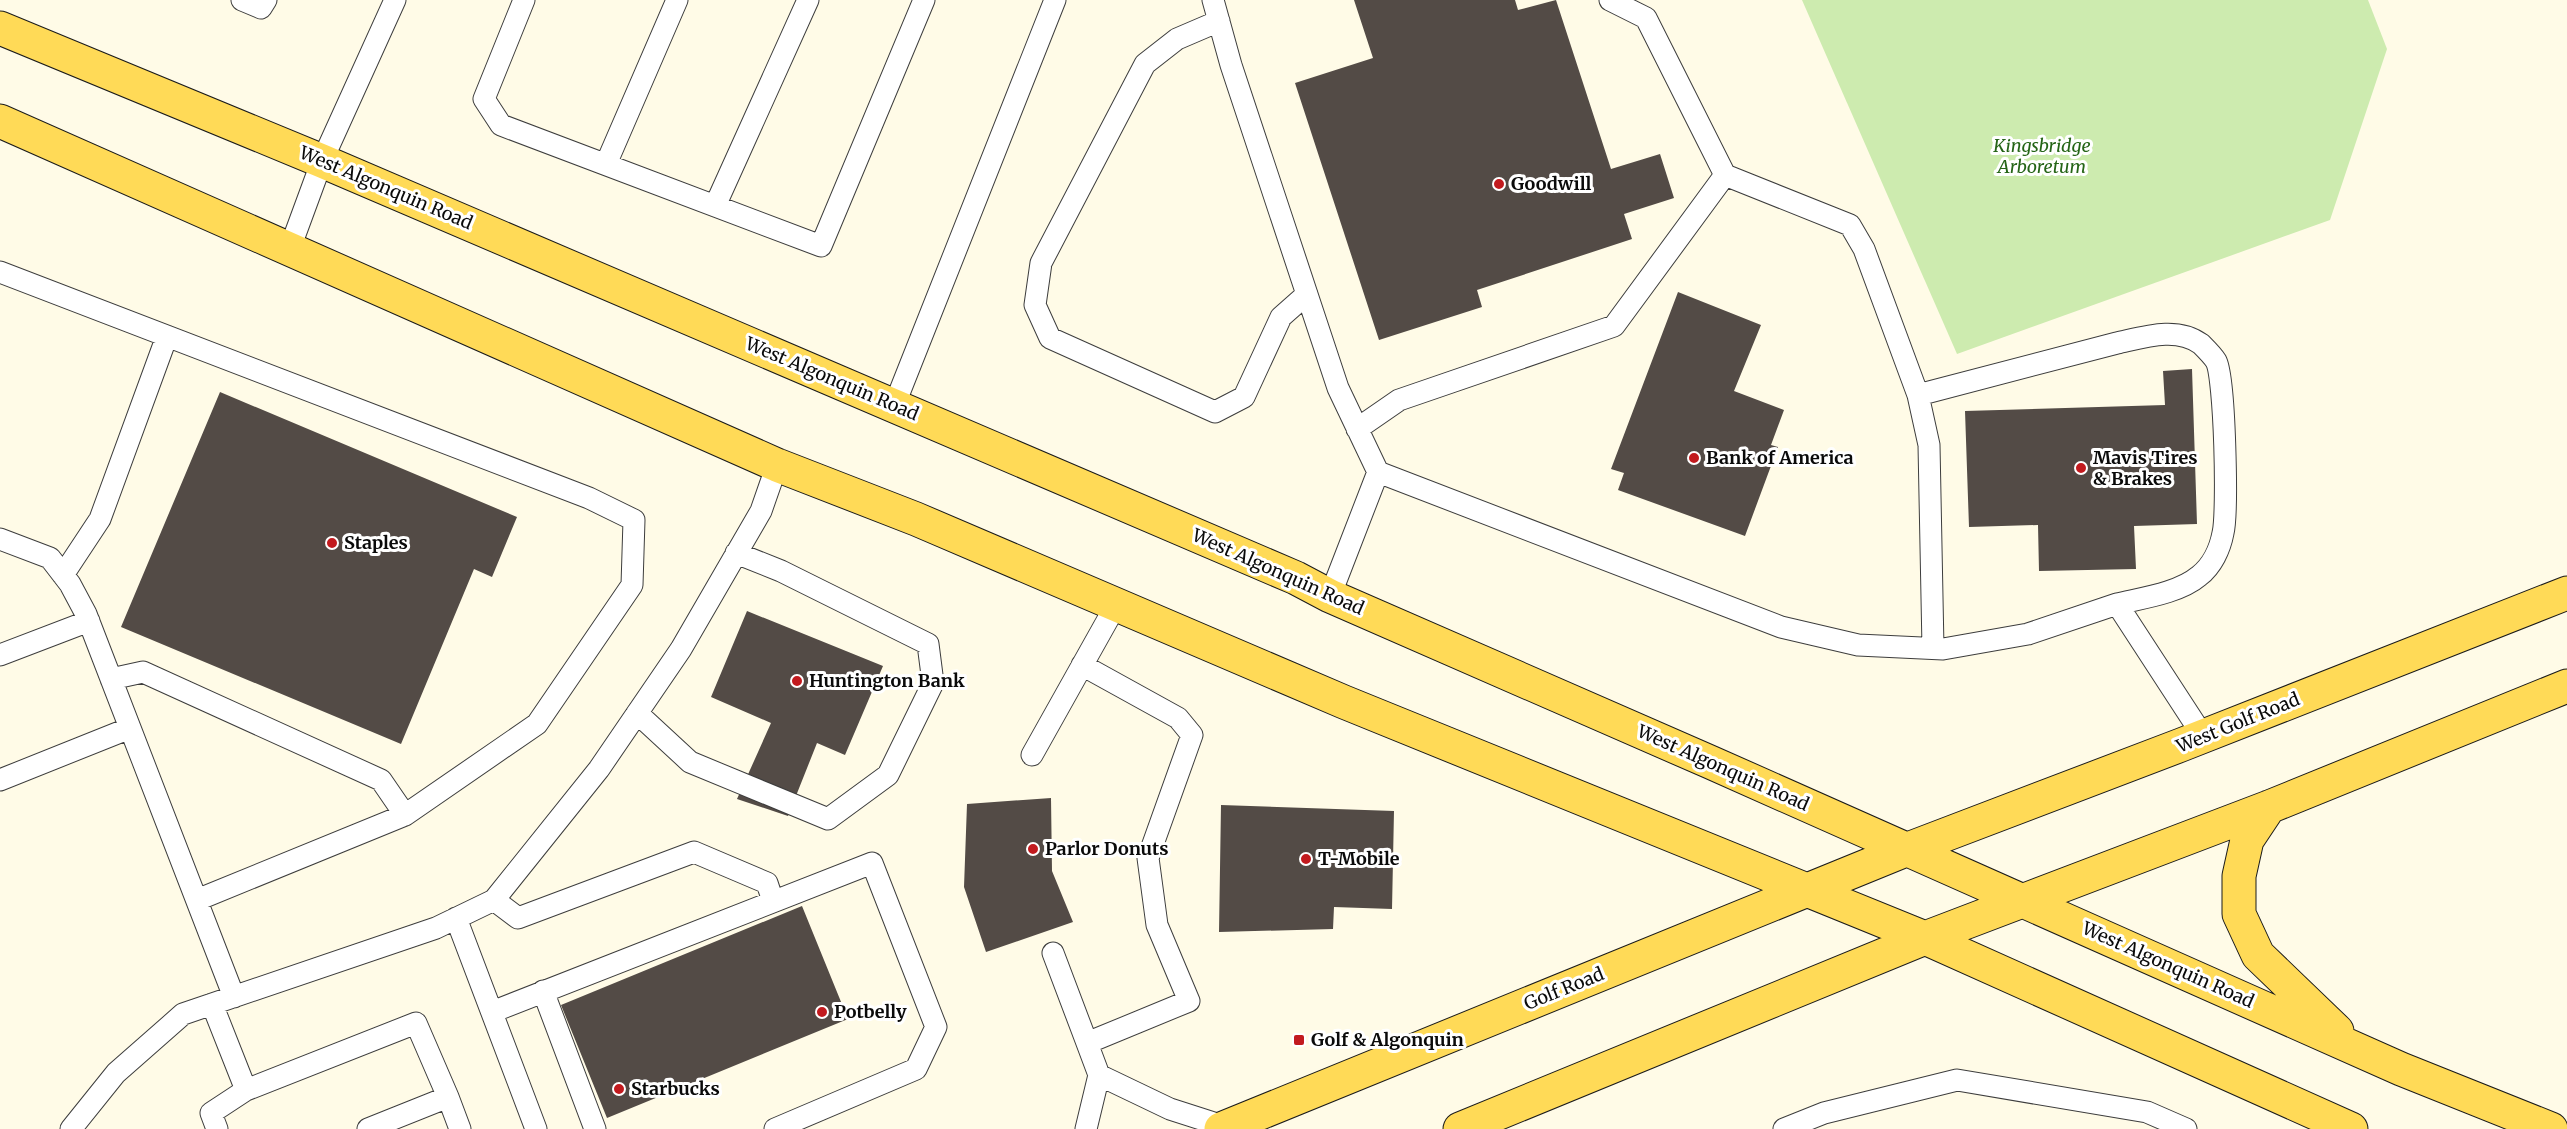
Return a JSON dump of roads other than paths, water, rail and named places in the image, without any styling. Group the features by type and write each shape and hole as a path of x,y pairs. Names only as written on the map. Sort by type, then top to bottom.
{"main road":[{"name":"West Algonquin Road","path":"0,28 322,161 1296,578 1330,596 2353,1047 2551,1129"},
{"path":"0,121 777,465 916,519 1344,702 1810,889 1925,938 2351,1129"},
{"name":"West Golf Road","path":"1908,849 2567,593"},
{"path":"1460,1129 1925,938 2269,807 2567,686"},
{"path":"2269,807 2247,840 2239,876 2239,914 2258,955 2353,1047"},
{"name":"Golf Road","path":"1223,1128 1908,849"}],"lane":[{"path":"243,0 261,8 266,0"},
{"path":"290,248 322,161 395,0"},
{"path":"524,0 484,99 501,125 821,246 924,0"},
{"path":"606,164 677,0"},
{"path":"715,206 808,0"},
{"path":"894,406 1055,0"},
{"path":"1214,0 1231,65 1338,388 1378,472 1781,627 1857,645 1943,649 2028,634 2117,604 2168,591 2199,577 2216,555 2224,532 2225,501 2221,383 2216,361 2200,344 2177,334 2149,336 1918,395"},
{"path":"1610,0 1646,18 1725,174 1850,225 1864,249 1918,395 1929,445 1933,648"},
{"path":"1219,21 1177,39 1145,64 1041,263 1035,305 1050,338 1215,412 1244,396 1281,317 1307,294"},
{"path":"1357,429 1399,399 1614,326 1725,174"},
{"path":"0,272 589,498 634,520 632,585 537,724 405,815 197,900"},
{"path":"63,575 100,519 167,336"},
{"path":"71,1129 116,1073 183,1014 436,928 494,900 598,769 681,650 761,511 777,465"},
{"path":"1330,596 1378,472"},
{"path":"0,539 50,558 70,584 89,621 234,996"},
{"path":"637,713 690,762 828,819 888,775 933,683 928,644 781,572 736,553"},
{"path":"1032,755 1116,604"},
{"path":"2117,604 2203,736"},
{"path":"0,655 89,621"},
{"path":"1082,665 1178,718 1192,735 1149,858 1157,925 1189,1001 1088,1043"},
{"path":"111,679 143,672 381,780 405,815"},
{"path":"0,780 130,728"},
{"path":"494,900 518,918 694,852 767,883 773,901"},
{"path":"492,1011 872,862 936,1027 916,1069 775,1129"},
{"path":"456,918 536,1129"},
{"path":"1053,953 1099,1075 1086,1129"},
{"path":"543,991 595,1129"},
{"path":"212,1004 246,1090"},
{"path":"208,1124 246,1090 416,1023 460,1129"},
{"path":"1099,1075 1170,1109 1223,1128"},
{"path":"1784,1129 1824,1113 1957,1080 2147,1112 2186,1129"},
{"path":"368,1129 448,1097"}],"place":[{"name":"Goodwill","path":"1499,184"},
{"name":"Bank of America","path":"1694,458"},
{"name":"Mavis Tires & Brakes","path":"2081,468"},
{"name":"Staples","path":"332,543"},
{"name":"Huntington Bank","path":"797,681"},
{"name":"Parlor Donuts","path":"1033,849"},
{"name":"T-Mobile","path":"1306,859"},
{"name":"Potbelly","path":"822,1012"},
{"name":"Golf & Algonquin","path":"1299,1040"},
{"name":"Starbucks","path":"619,1089"}],"park label":[{"name":"Kingsbridge Arboretum","path":"2042,156"}]}
